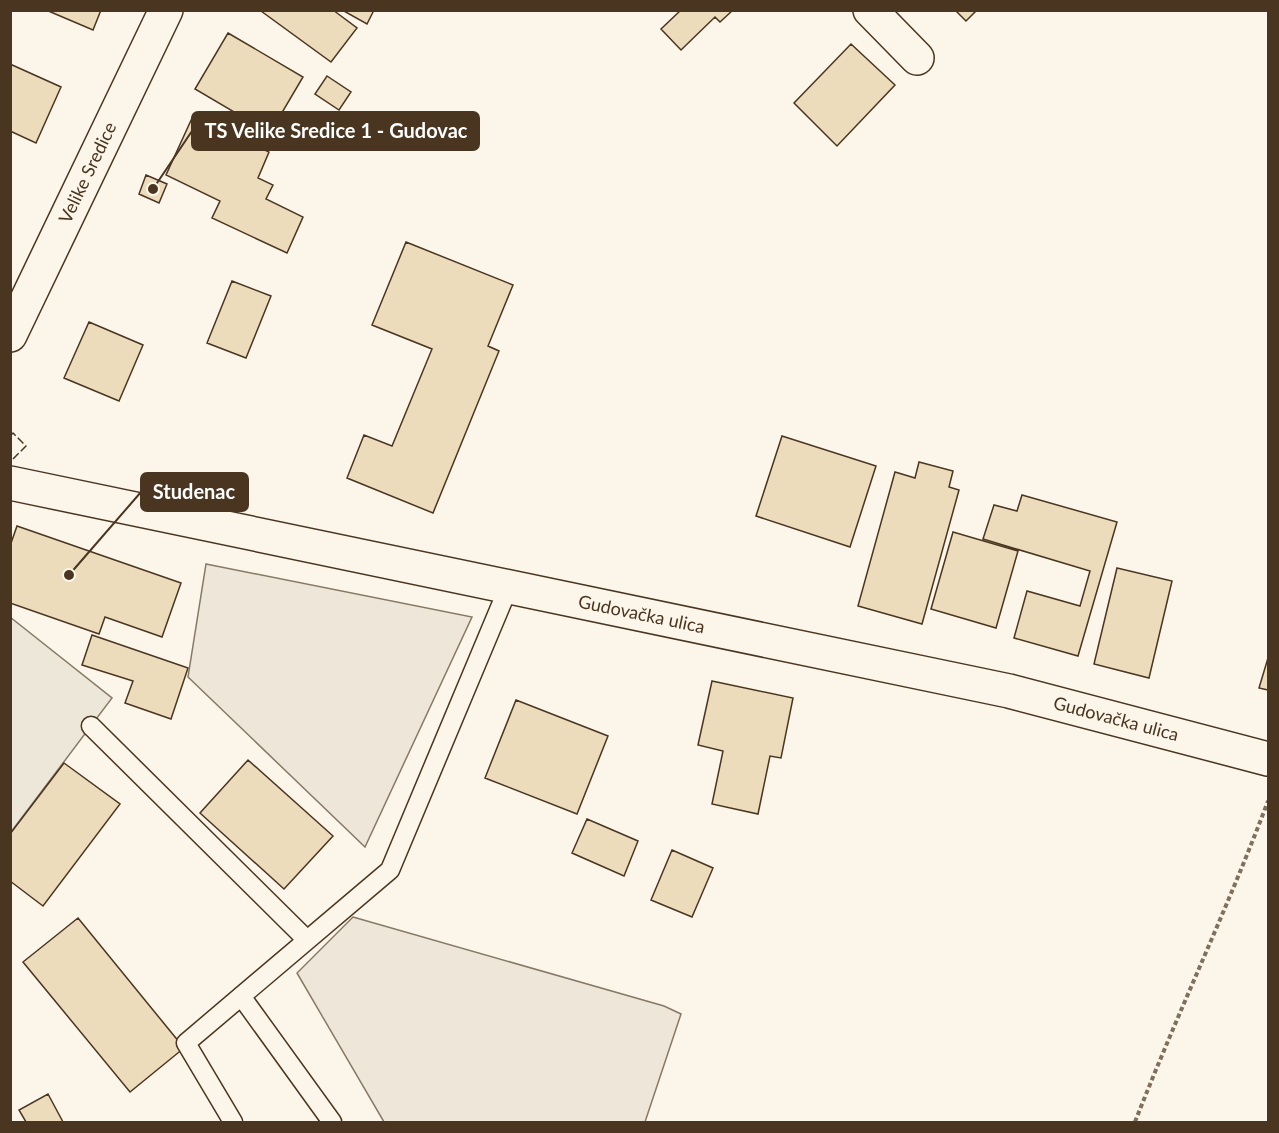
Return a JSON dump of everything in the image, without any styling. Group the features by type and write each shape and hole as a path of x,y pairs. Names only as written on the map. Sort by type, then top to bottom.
{"main road":[{"name":"Velike Sredice","path":"10,335 166,10"},
{"path":"870,10 917,58"},
{"name":"Gudovačka ulica","path":"10,483 1009,691 1269,759"}],"lane":[{"path":"233,1122 186,1043 390,870 509,586"},
{"path":"91,726 307,940"},
{"path":"241,996 332,1122"}],"path":[{"path":"1135,1122 1269,801"}],"shaded area":[{"path":"206,564 472,617 365,847 188,677"},
{"path":"10,617 112,698 11,832 10,832"},
{"path":"353,917 664,1006 681,1014 645,1122 384,1122 297,973"}],"building":[{"path":"46,10 101,10 93,30"},
{"path":"333,10 357,28 331,62 261,11"},
{"path":"342,10 374,10 367,24"},
{"path":"681,10 733,10 720,22 715,17 681,50 661,29"},
{"path":"955,10 977,10 966,21"},
{"path":"228,33 303,77 270,133 195,89"},
{"path":"851,44 895,85 837,146 794,103"},
{"path":"10,64 61,87 36,143 10,131"},
{"path":"327,76 351,92 339,110 315,94"},
{"path":"193,116 269,152 258,178 273,185 266,199 303,217 287,253 212,218 220,201 166,175"},
{"path":"146,175 167,184 159,203 139,194"},
{"path":"406,242 513,285 488,346 499,351 433,513 347,478 364,435 392,446 432,349 372,325"},
{"path":"232,281 271,296 246,358 207,343"},
{"path":"89,322 143,345 119,401 64,378"},
{"path":"782,436 876,466 850,547 756,516"},
{"path":"919,462 953,471 949,487 959,490 922,624 858,606 895,472 915,478"},
{"path":"1022,495 1117,522 1078,656 1014,638 1027,591 1080,606 1090,571 983,539 994,505 1017,511"},
{"path":"17,526 181,583 162,637 105,617 99,634 10,603 10,546"},
{"path":"953,532 1018,551 996,628 931,609"},
{"path":"1117,568 1172,581 1149,678 1094,664"},
{"path":"92,635 188,668 171,719 125,703 133,681 82,665"},
{"path":"1268,658 1268,690 1259,688"},
{"path":"712,681 793,698 781,758 770,756 758,814 712,804 723,751 698,745"},
{"path":"516,700 608,736 577,814 485,778"},
{"path":"248,760 333,836 284,889 200,813"},
{"path":"64,763 120,804 43,906 10,881 10,834"},
{"path":"587,819 638,841 624,876 572,853"},
{"path":"672,850 713,868 692,917 651,900"},
{"path":"78,918 184,1048 130,1092 23,962"},
{"path":"48,1094 63,1122 26,1122 19,1110"}],"fence":[{"path":"10,436 13,433 26,446 12,460 10,459"}],"place":[{"name":"TS Velike Sredice 1 - Gudovac","path":"153,189"},
{"name":"Studenac","path":"69,575"}]}
